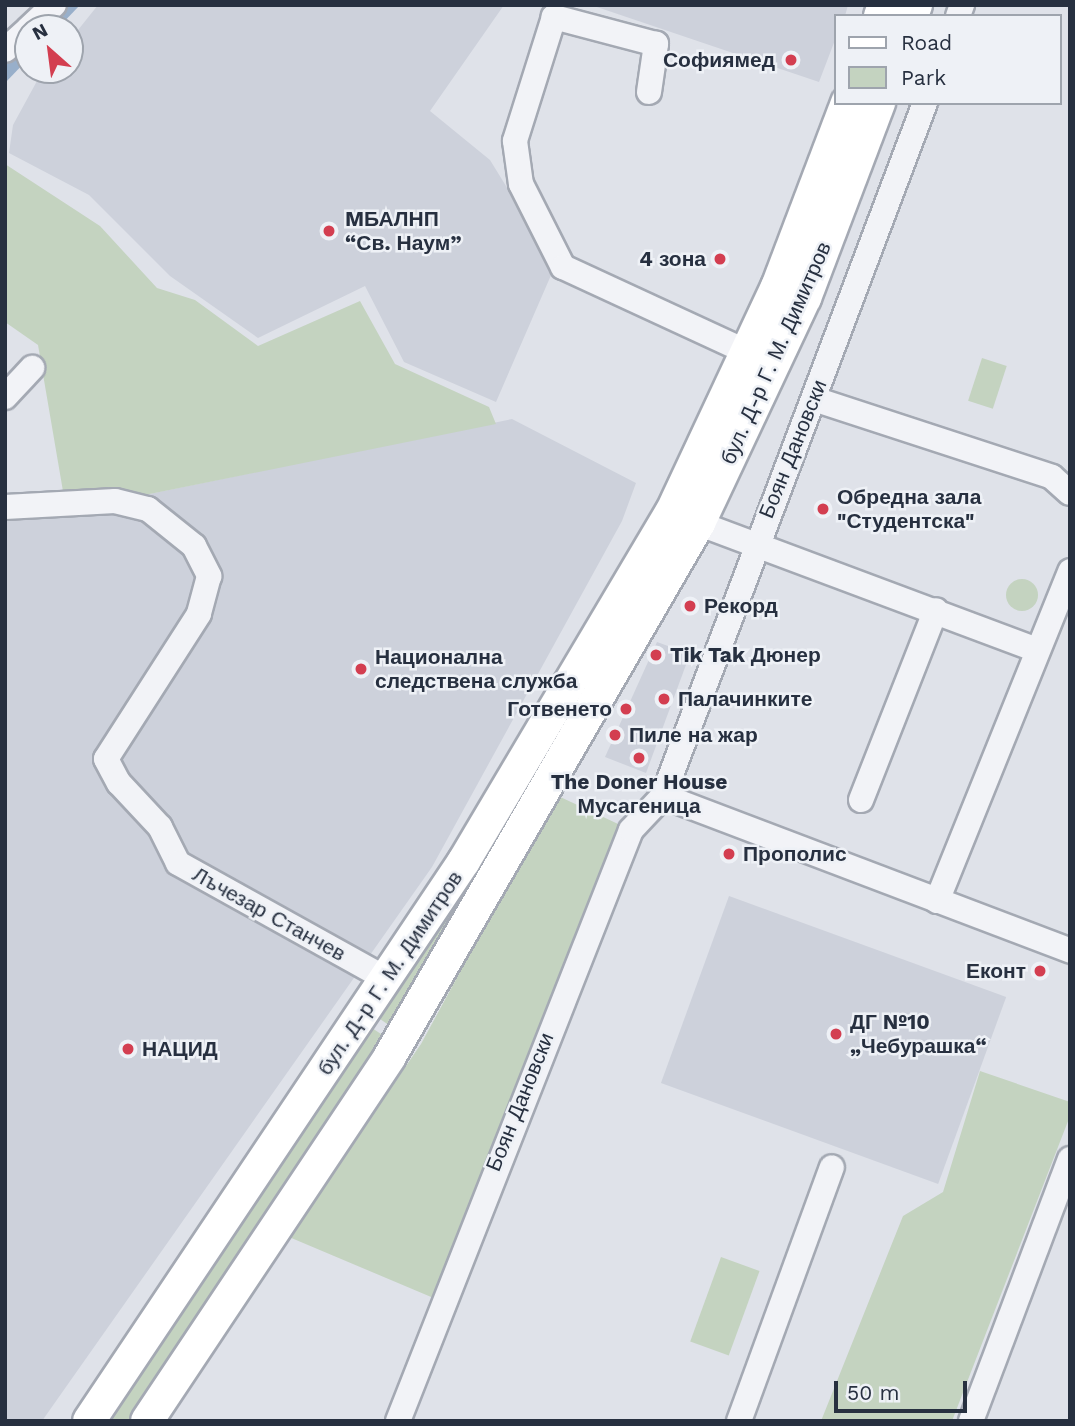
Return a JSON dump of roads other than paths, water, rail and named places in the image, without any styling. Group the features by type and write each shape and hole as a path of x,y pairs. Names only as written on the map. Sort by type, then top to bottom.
{"main road":[{"name":"бул. Д-р Г. М. Димитров","path":"89,1421 386,979 685,518 747,352 846,105"},
{"name":"бул. Д-р Г. М. Димитров","path":"147,1421 390,1056 806,298 878,105"}],"street":[{"path":"649,92 656,44 554,17 515,141 521,184 563,267 747,352"},
{"name":"Боян Дановски","path":"398,1421 631,830 663,796 754,544 814,399 924,105"},
{"path":"5,397 32,368"},
{"path":"814,399 1052,477 1070,493"},
{"name":"Лъчезар Станчев","path":"5,507 115,501 148,509 194,546 209,576 199,614 106,759 118,783 160,827 178,863 386,979"},
{"path":"685,518 1037,650"},
{"path":"937,901 1070,571"},
{"path":"861,800 936,610"},
{"path":"663,796 1070,951"},
{"path":"971,1421 1070,1159"},
{"path":"739,1421 832,1167"}],"water":[{"path":"54,5 80,5 71,14 45,14"},
{"path":"14,47 14,74 5,83 5,56"}],"place":[{"name":"Софиямед","path":"791,60"},
{"name":"MБАЛНП “Св. Наум”","path":"329,231"},
{"name":"4 зона","path":"720,259"},
{"name":"Обредна зала \"Студентска\"","path":"823,509"},
{"name":"Рекорд","path":"690,606"},
{"name":"Tik Tak Дюнер","path":"656,655"},
{"name":"Национална следствена служба","path":"361,669"},
{"name":"Палачинките","path":"664,699"},
{"name":"Готвенето","path":"626,709"},
{"name":"Пиле на жар","path":"615,735"},
{"name":"The Doner House Мусагеница","path":"639,758"},
{"name":"Прополис","path":"729,854"},
{"name":"Еконт","path":"1040,971"},
{"name":"ДГ №10 „Чебурашка“","path":"836,1034"},
{"name":"НАЦИД","path":"128,1049"}]}
